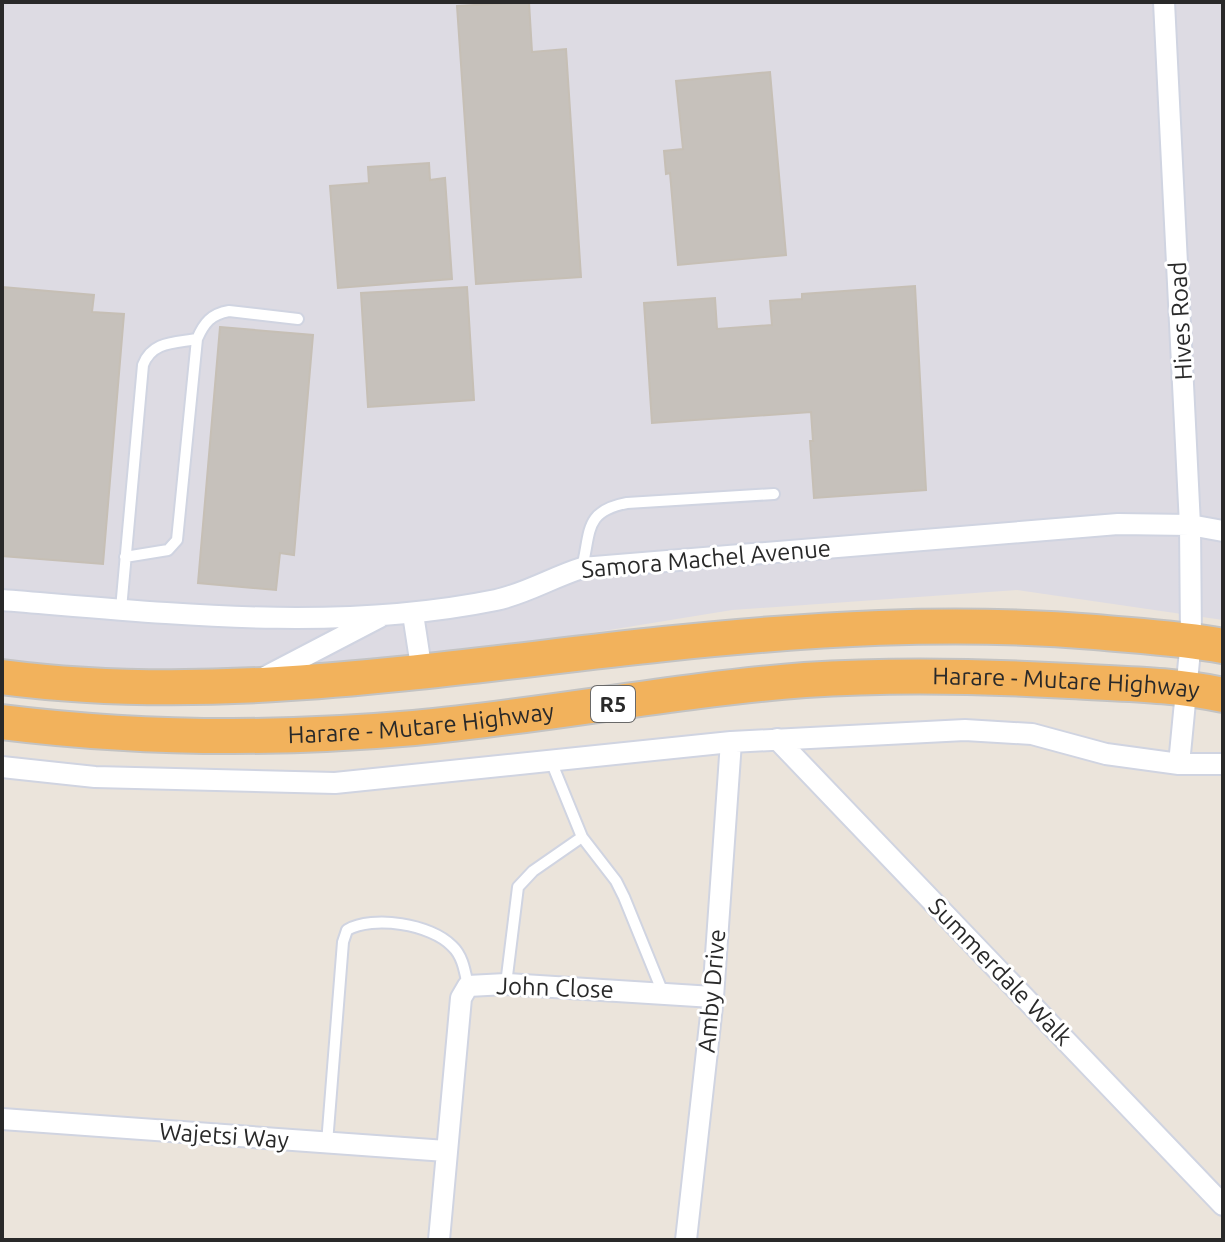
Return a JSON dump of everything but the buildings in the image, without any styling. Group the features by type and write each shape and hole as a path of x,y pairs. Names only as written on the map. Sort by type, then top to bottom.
{"highway":[{"name":"R5","path":"2,677 95,687 248,686 422,673 664,644 917,625 1016,626 1207,643"},
{"name":"Harare - Mutare Highway","path":"2,722 95,732 290,737 513,717 805,680 916,676 1006,677 1186,687 1223,695"}],"street":[{"name":"Hives Road","path":"1164,2 1190,525 1207,643"},
{"name":"Samora Machel Avenue","path":"2,600 213,617 413,614 506,597 582,568 1118,524 1190,525 1223,531"},
{"path":"413,614 422,673"},
{"path":"248,686 383,615"},
{"path":"1179,764 1186,687 1207,643"},
{"path":"2,767 95,777 335,783 731,742 997,730 1032,734 1106,754 1179,764 1223,764"},
{"name":"Summerdale Walk","path":"777,739 1223,1205"},
{"name":"Amby Drive","path":"686,1240 713,997 731,742"},
{"name":"John Close","path":"439,1240 461,998 468,986 506,984 713,997"},
{"name":"Wajetsi Way","path":"2,1119 446,1151"}],"lane":[{"path":"125,557 168,550 177,540 197,339 202,326 220,313 229,311 298,319"},
{"path":"121,609 143,365 149,351 158,346 197,339"},
{"path":"582,568 593,519 605,508 627,503 774,494"},
{"path":"551,761 582,837 616,881 663,993"},
{"path":"506,984 518,887 533,871 582,837"},
{"path":"327,1143 343,942 347,930 357,924 374,923 410,926 438,934 454,948 461,960 468,986"}],"shaded area":[{"path":"2,2 1223,2 1223,620 1017,590 732,610 413,662 89,673 2,658"}]}
